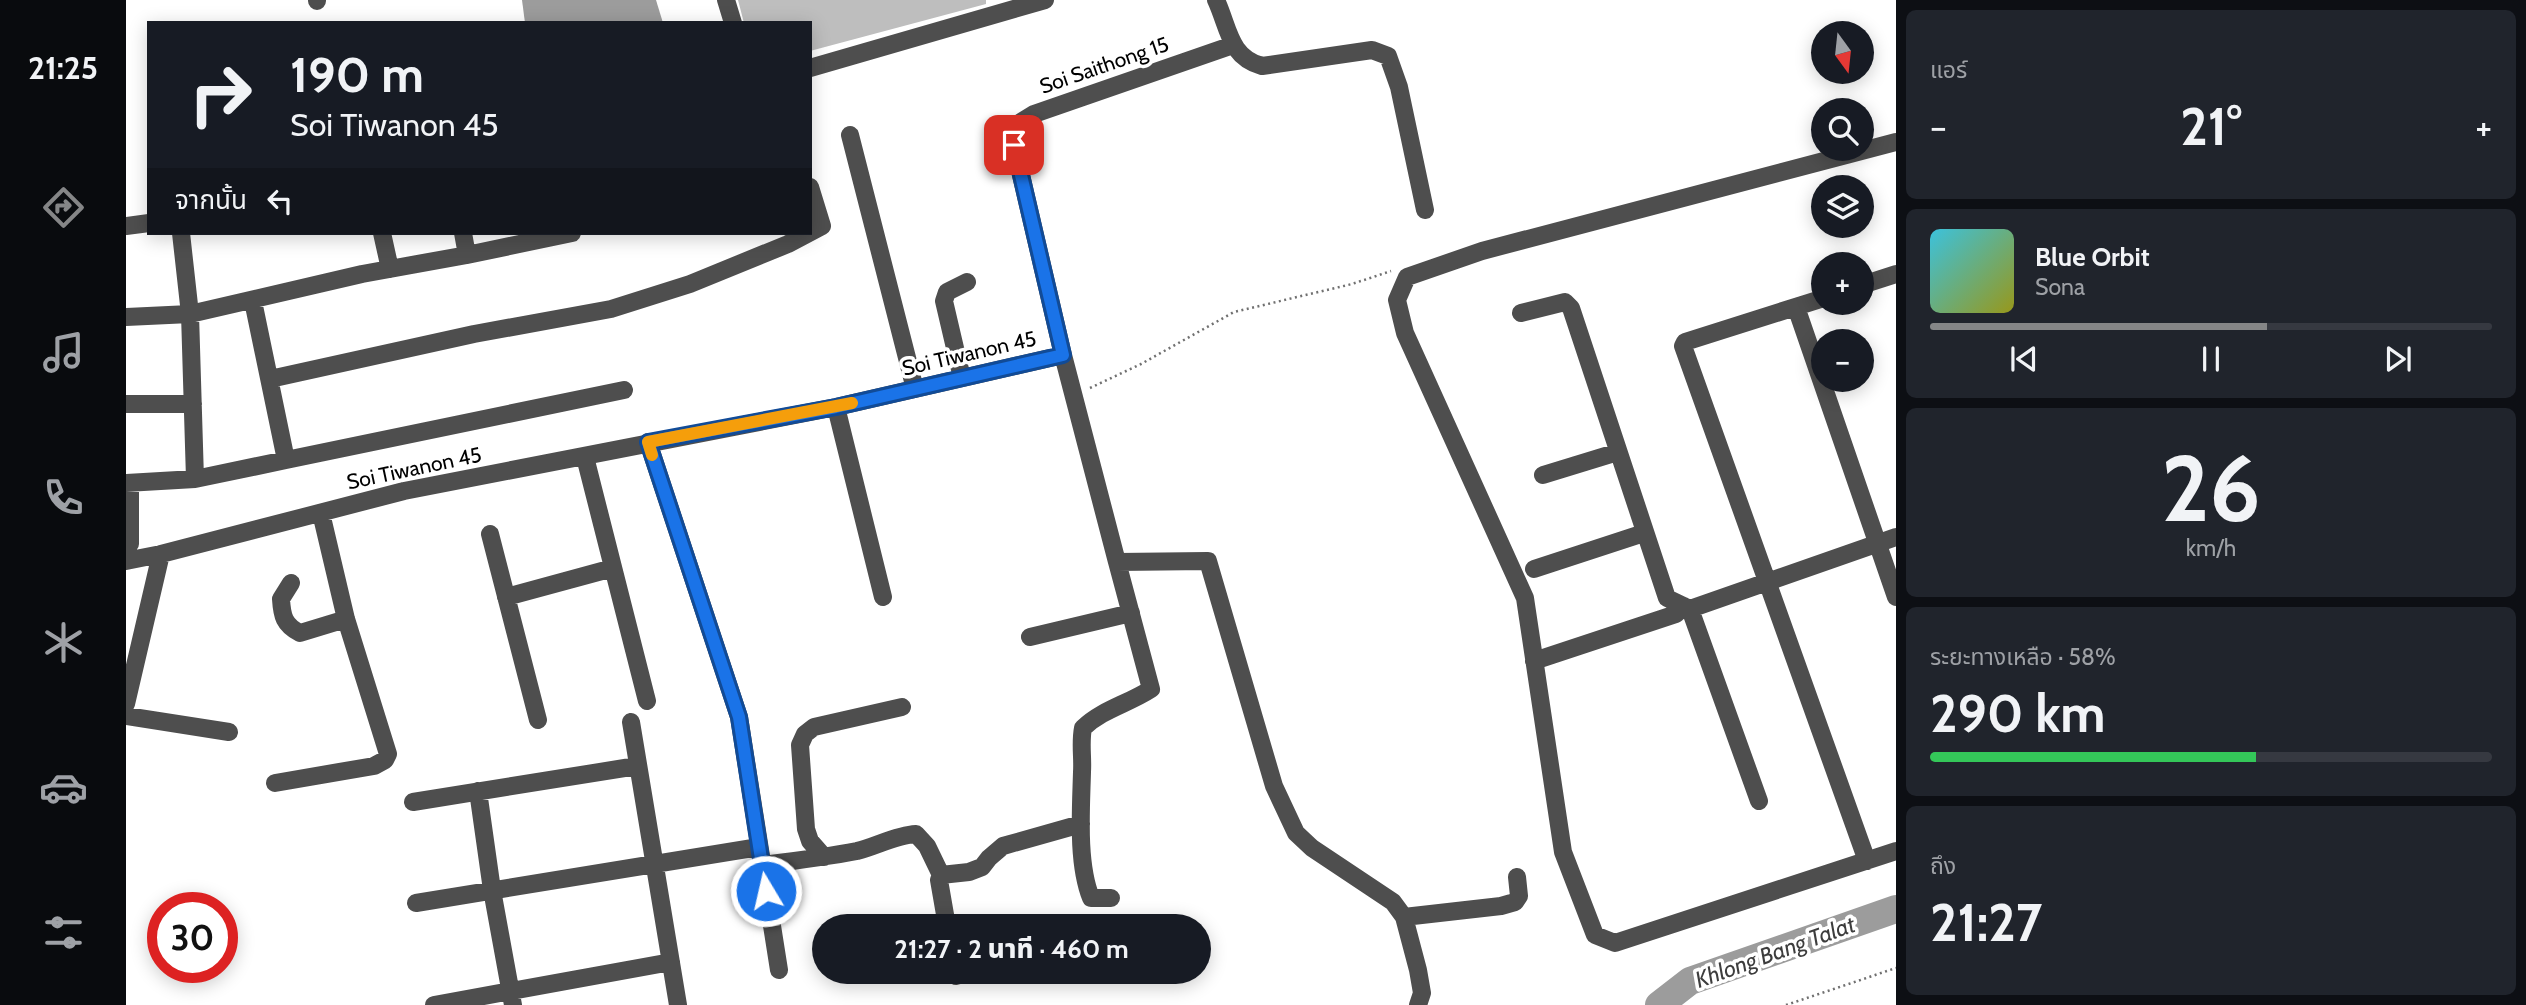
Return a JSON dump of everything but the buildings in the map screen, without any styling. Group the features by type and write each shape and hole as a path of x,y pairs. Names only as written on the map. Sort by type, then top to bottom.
{"street":[{"path":"726,0 732,21"},
{"path":"812,67 1045,0"},
{"path":"1216,0 1233,45 1247,62 1262,65 1372,50 1388,56 1399,88 1425,210"},
{"name":"Soi Saithong 15","path":"1063,355 1014,145 1015,134 1021,122 1053,106 1233,45"},
{"path":"850,135 915,389"},
{"path":"1896,142 1482,251 1407,277 1397,300 1405,333 1525,598 1563,852 1595,935 1615,943 1896,851"},
{"path":"812,194 822,226 812,231"},
{"path":"126,226 147,223"},
{"path":"181,235 190,314 195,479"},
{"path":"382,235 390,269"},
{"path":"463,235 467,255"},
{"path":"270,379 474,334 611,309 690,284 805,235"},
{"path":"126,317 190,314 390,269 467,255 543,236"},
{"path":"1874,281 1896,274"},
{"path":"962,378 944,301 947,292 967,282"},
{"path":"253,301 286,460"},
{"path":"1811,302 1685,342 1684,345 1867,861"},
{"path":"1521,313 1561,303 1568,304 1667,598 1687,607 1759,801"},
{"path":"1796,307 1896,597"},
{"name":"Soi Tiwanon 45","path":"128,553 162,554 404,491 836,407 1063,355 1151,689 1137,698 1104,711 1083,728 1081,824"},
{"path":"128,553 128,483 195,479 624,390"},
{"path":"126,404 192,404"},
{"path":"836,407 883,597"},
{"path":"648,442 739,717 779,970"},
{"path":"1543,475 1618,452"},
{"path":"585,457 648,701"},
{"path":"275,783 374,766 385,761 388,754 346,620 321,513"},
{"path":"1534,569 1644,533"},
{"path":"490,534 538,720"},
{"path":"1534,661 1896,537"},
{"path":"126,704 162,554"},
{"path":"1117,562 1208,561 1274,786 1296,833 1312,848 1393,902 1404,917 1419,970 1422,993 1418,1005"},
{"path":"506,597 612,568"},
{"path":"291,583 281,599 286,624 293,630 300,633 346,620"},
{"path":"1030,637 1130,612"},
{"path":"824,857 810,841 806,829 800,745 805,734 814,727 902,707"},
{"path":"126,716 229,732"},
{"path":"631,722 678,1005"},
{"path":"413,802 637,766"},
{"path":"478,792 492,890 512,998"},
{"path":"941,875 969,872 982,867 1003,846 1081,824 1082,862 1091,898 1111,898"},
{"path":"416,903 655,864 761,856 824,857 916,834 927,846 941,875 939,880 945,914"},
{"path":"1404,917 1515,902 1519,896 1517,877"},
{"path":"434,1005 512,998 671,962"}],"path":[{"path":"1072,392 1096,387 1234,312 1352,284 1396,270"},
{"path":"1786,1005 1896,968"}],"shaded area":[{"path":"522,0 656,0 662,21 525,21"}],"waterway":[{"name":"Khlong Bang Talat","path":"1659,1005 1690,981 1896,909"}],"slow traffic":[{"path":"652,455 648,442 852,403"}],"route":[{"path":"766,891 739,717 648,442 836,407 1063,355 1014,145"}]}
